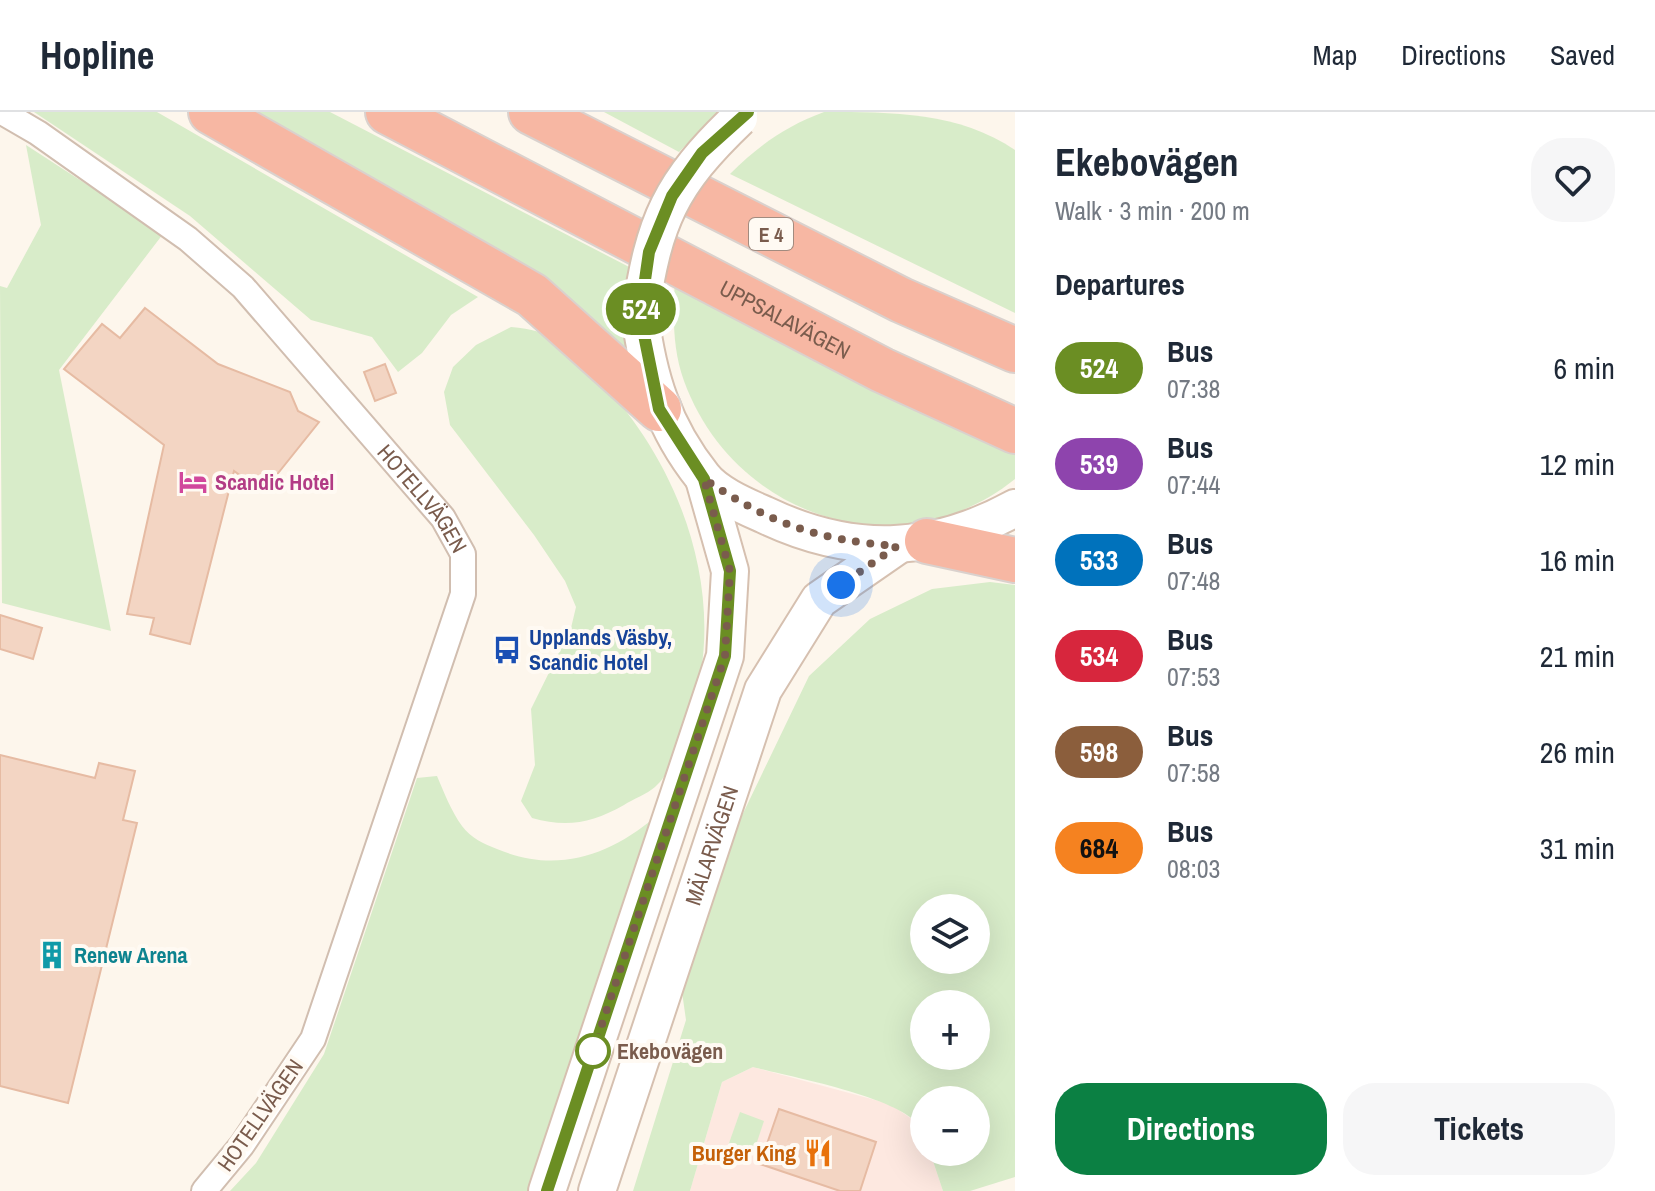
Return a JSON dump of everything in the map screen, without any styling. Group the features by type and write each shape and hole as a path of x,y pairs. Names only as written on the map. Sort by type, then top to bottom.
{"highway":[{"path":"211,112 532,295 659,409"},
{"name":"UPPSALAVÄGEN","path":"388,112 882,370 1015,431"},
{"name":"E 4","path":"531,112 901,300 1015,350"},
{"path":"912,544 1015,560"}],"main road":[{"path":"547,1191 725,656 730,571 704,479 659,409 640,315 649,252 672,196 702,153 744,115"},
{"path":"704,479 745,507 789,527 842,542 912,544 986,524 1015,508"},
{"name":"MÄLARVÄGEN","path":"597,1191 763,690 819,600 912,544"}],"street":[{"name":"HOTELLVÄGEN","path":"2,112 38,133 188,239 243,287 443,518 463,554 463,594 313,1039 242,1145 204,1191"}],"shaded area":[{"path":"753,1067 890,1104 910,1118 910,1166 935,1166 943,1191 690,1191 722,1082"}],"green space":[{"path":"34,112 157,112 478,297 451,315 422,353 398,372 372,337 311,320 190,216"},
{"path":"243,112 330,112 633,269 629,354 554,289 479,238"},
{"path":"604,112 718,112 679,152"},
{"path":"824,112 900,114 948,121 994,137 1015,150 1015,313 730,174 774,137"},
{"path":"26,145 163,234 59,370 111,631 2,603 0,286 7,288 41,225"},
{"path":"675,278 1015,443 1015,479 970,507 921,522 872,525 825,516 780,497 740,467 708,428 684,381 675,343"},
{"path":"511,327 547,335 556,341 592,373 623,408 650,446 672,488 689,532 700,578 704,624 701,671 690,716 672,763 662,780 648,792 612,811 579,822 557,823 532,818 521,801 535,765 531,709 571,628 576,607 565,581 534,535 450,425 444,392 453,367 476,345"},
{"path":"990,582 1015,585 1015,1177 970,1191 943,1191 935,1166 990,1166 990,1086 910,1086 910,1118 874,1099 753,1067 722,1082 690,1191 633,1191 686,1020 682,992 736,828 809,676 870,619 932,589"},
{"path":"437,776 458,820 474,837 497,849 540,860 581,857 600,851 637,831 655,817 530,1191 230,1191 256,1163 324,1054 417,778"},
{"path":"740,1112 764,1121 753,1154 728,1146"}],"building":[{"name":"Scandic Hotel","path":"145,308 218,364 290,392 298,411 319,422 263,492 234,471 190,644 150,634 154,618 127,614 164,445 64,369 102,324 120,338"},
{"path":"385,364 396,393 375,401 364,372"},
{"path":"0,615 42,628 33,659 0,649"},
{"name":"Renew Arena","path":"0,755 95,778 99,763 135,771 123,820 137,823 68,1103 0,1086"},
{"name":"Burger King","path":"779,1109 876,1142 860,1191 840,1191 760,1164"}],"bus line":[{"name":"524","path":"547,1191 725,656 730,571 704,479 659,409 645,352 640,315 649,252 672,196 702,153 748,112"}],"place":[{"name":"Scandic Hotel","path":"193,482"},
{"name":"Upplands Väsby, Scandic Hotel","path":"507,650"},
{"name":"Renew Arena","path":"52,955"},
{"name":"Ekebovägen","path":"593,1051"},
{"name":"Burger King","path":"818,1153"}],"route":[{"path":"593,1051 725,656 730,571 704,479 745,507 789,527 842,542 897,546 841,585"}]}
